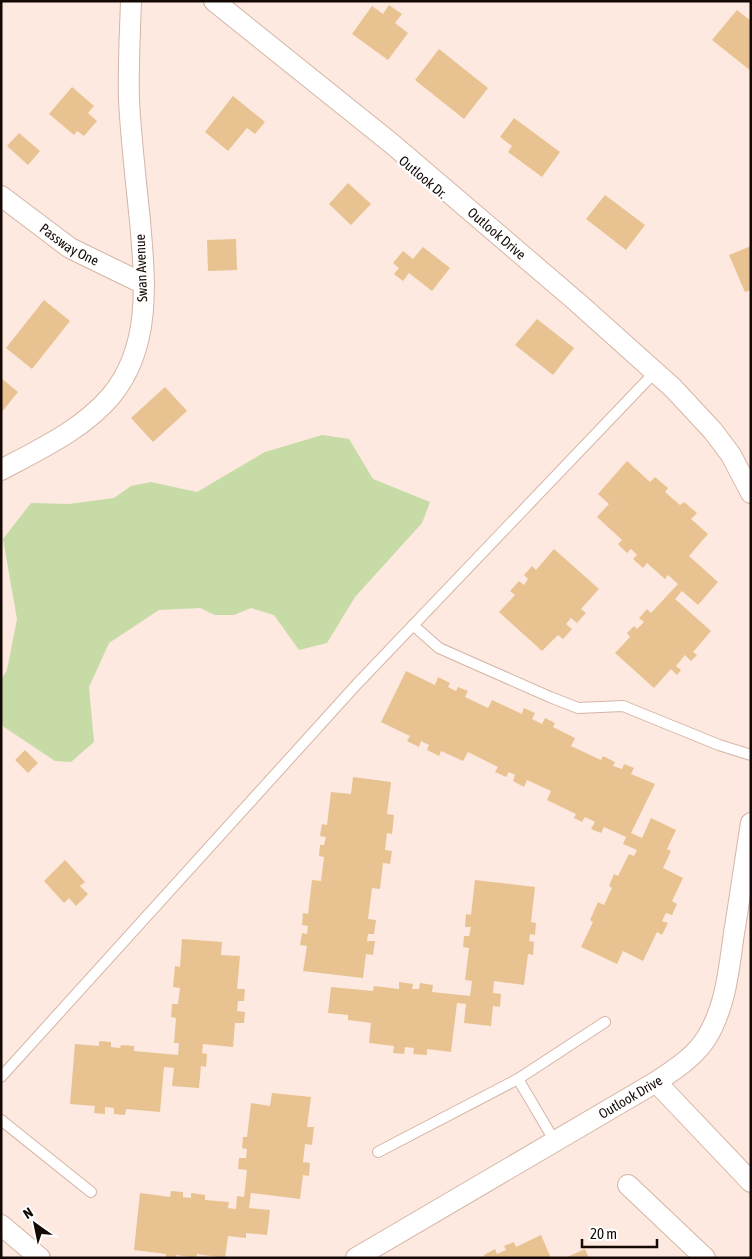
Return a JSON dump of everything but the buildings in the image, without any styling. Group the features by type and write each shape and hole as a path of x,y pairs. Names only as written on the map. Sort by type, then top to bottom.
{"street":[{"name":"Swan Avenue","path":"1,470 66,435 98,410 122,381 136,348 142,325 144,275 129,99 131,1"},
{"name":"Outlook Drive","path":"214,1 392,143 577,302 673,388 713,431 731,454 751,493"},
{"name":"Passway One","path":"1,196 70,248 144,284"},
{"name":"Outlook Drive","path":"356,1258 554,1140 656,1082 699,1048 716,1021 726,982 751,823"},
{"path":"656,1082 751,1182"},
{"path":"628,1185 705,1258"},
{"path":"1,1225 40,1258"}],"lane":[{"path":"1,1077 350,692 655,372"},
{"path":"413,626 439,648 578,708 623,706 719,746 751,755"},
{"path":"378,1152 518,1079 605,1022"},
{"path":"518,1079 554,1140"},
{"path":"1,1120 91,1192"}],"green space":[{"path":"322,435 349,439 373,479 430,502 422,523 355,597 327,643 299,650 274,615 251,608 234,615 215,615 200,608 159,610 109,643 89,687 94,742 71,762 55,761 4,727 1,722 1,680 7,670 17,619 3,539 31,503 69,504 114,498 131,486 151,482 197,492 265,452"}]}
